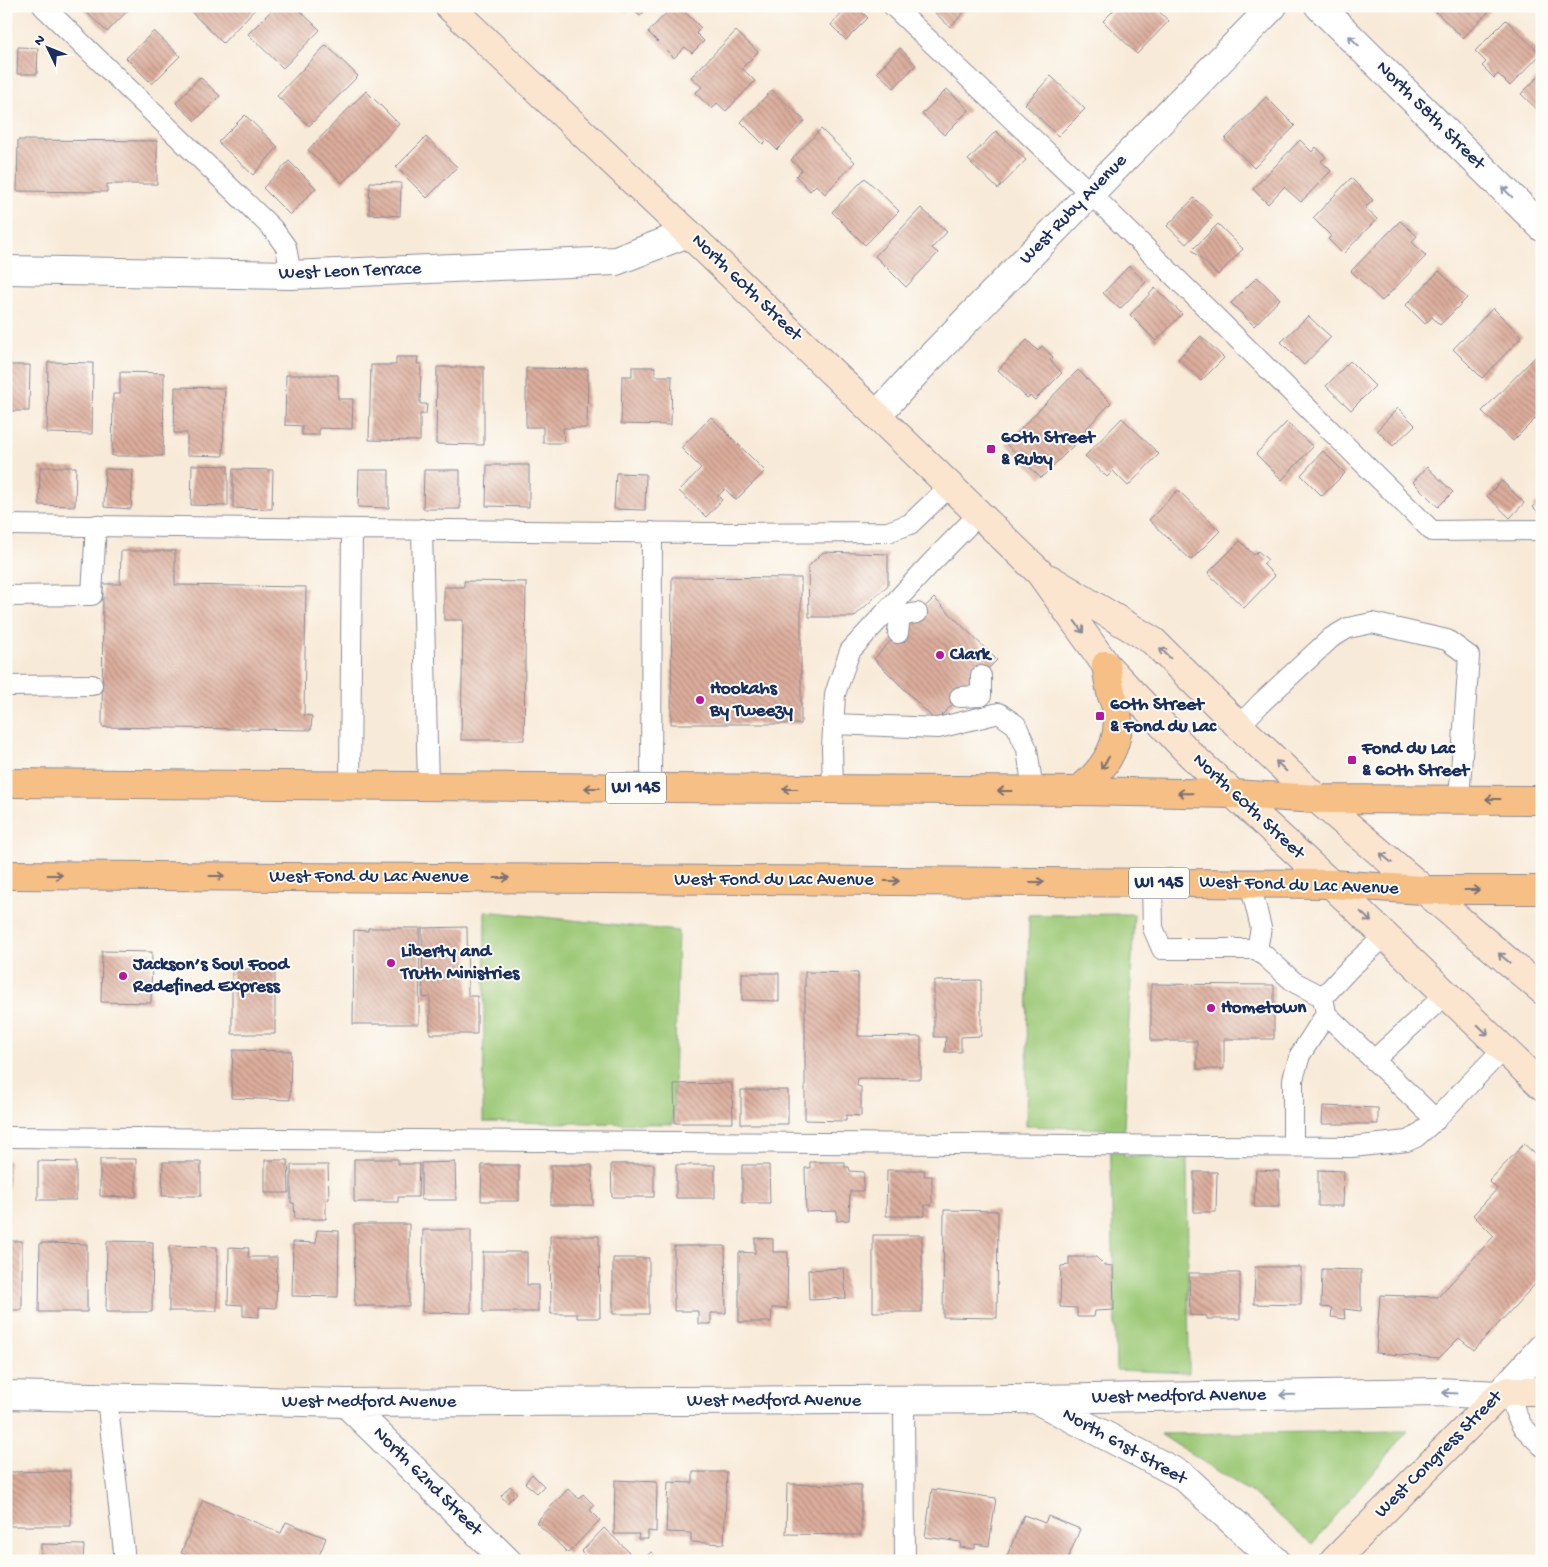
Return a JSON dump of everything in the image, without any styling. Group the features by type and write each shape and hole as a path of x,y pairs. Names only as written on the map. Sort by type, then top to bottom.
{"main road":[{"name":"North 60th Street","path":"449,6 688,233 1040,573 1106,665 1191,755 1331,884 1542,1086"},
{"name":"North 60th Street","path":"1040,573 1153,641 1317,800 1542,990"},
{"path":"1078,791 1093,779 1101,769 1113,750 1116,737 1117,710 1106,665"},
{"name":"WI 145","path":"6,783 1078,791 1233,794 1317,800 1542,800"},
{"name":"West Fond du Lac Avenue","path":"6,875 1152,882 1331,884 1423,890 1542,890"},
{"name":"West Medford Avenue","path":"1504,1393 1542,1391"},
{"name":"West Congress Street","path":"1334,1561 1504,1393"}],"street":[{"name":"West Ruby Avenue","path":"877,415 920,368 1273,6"},
{"name":"North 58th Street","path":"1319,6 1542,227"},
{"name":"West Leon Terrace","path":"6,270 291,275 616,261 688,233"},
{"name":"West Congress Street","path":"1504,1393 1542,1348"},
{"name":"West Medford Avenue","path":"6,1395 346,1403 1035,1400 1438,1392 1504,1393"},
{"name":"North 61st Street","path":"1035,1400 1183,1476 1276,1561"},
{"name":"North 62nd Street","path":"346,1403 506,1561"}],"lane":[{"path":"43,6 273,229 286,247 291,275"},
{"path":"893,6 1090,194 1432,531 1542,530"},
{"path":"6,525 652,532 888,532 910,524 950,486"},
{"path":"832,789 835,694 850,651 901,617 980,514"},
{"path":"6,596 92,595 96,525"},
{"path":"350,786 352,529"},
{"path":"422,529 428,786"},
{"path":"651,788 652,532"},
{"path":"1239,726 1331,638 1348,628 1372,623 1447,640 1469,656 1459,799"},
{"path":"981,676 981,696"},
{"path":"6,686 92,686"},
{"path":"960,697 981,696 999,713 1016,725 1027,749 1033,791"},
{"path":"833,724 938,728 999,713"},
{"path":"1152,882 1153,928 1162,949 1257,949 1294,982 1325,1005 1374,1060 1436,1120"},
{"path":"1250,883 1261,928 1257,949"},
{"path":"1293,1146 1293,1079 1300,1056 1325,1005 1351,967 1385,936"},
{"path":"1374,1060 1446,994"},
{"path":"6,1137 1352,1147 1406,1142 1416,1137 1436,1120 1504,1049"},
{"path":"1504,1393 1522,1426 1542,1446"},
{"path":"107,1398 125,1561"},
{"path":"904,1400 905,1561"}],"green space":[{"path":"485,911 678,931 673,1124 483,1122"},
{"path":"1134,914 1124,1156 1187,1157 1189,1373 1116,1370 1110,1129 1026,1126 1029,915"},
{"path":"1408,1431 1312,1544 1255,1495 1160,1434"}],"building":[{"path":"80,6 132,6 107,32"},
{"path":"185,6 258,6 223,43"},
{"path":"276,6 295,6 320,30 283,68 248,34"},
{"path":"621,6 649,6 640,16 631,8 626,12"},
{"path":"673,6 679,6 701,28 696,33 704,41 692,53 685,47 674,58 648,32"},
{"path":"849,6 856,6 868,18 846,40 831,25"},
{"path":"935,6 970,6 950,27 932,10"},
{"path":"1118,6 1153,6 1169,21 1137,54 1103,21"},
{"path":"1430,6 1494,6 1463,38"},
{"path":"1506,20 1541,54 1510,86 1498,74 1494,78 1482,66 1486,62 1475,51"},
{"path":"154,31 180,56 152,84 126,58"},
{"path":"736,31 758,52 742,68 755,81 726,111 717,103 712,109 695,93 702,87 691,77"},
{"path":"326,45 358,76 309,126 277,96"},
{"path":"18,47 38,48 37,74 17,74"},
{"path":"900,48 916,65 894,88 877,72"},
{"path":"1542,73 1542,114 1521,94"},
{"path":"1051,76 1085,109 1058,136 1025,104"},
{"path":"200,77 220,96 195,121 176,103"},
{"path":"947,89 969,110 944,135 922,114"},
{"path":"772,90 805,121 777,150 767,140 763,144 741,122"},
{"path":"366,91 399,124 342,183 308,150"},
{"path":"1266,97 1295,126 1254,168 1225,139"},
{"path":"245,115 278,147 253,175 218,142"},
{"path":"821,129 855,162 825,194 816,185 810,191 796,176 802,170 791,160"},
{"path":"996,131 1026,160 998,189 968,160"},
{"path":"426,137 457,167 427,198 396,167"},
{"path":"18,140 157,141 157,184 107,184 107,192 17,191"},
{"path":"1300,140 1312,152 1316,147 1326,157 1321,161 1331,171 1301,202 1284,187 1268,204 1253,189"},
{"path":"289,161 316,188 290,215 263,188"},
{"path":"865,178 899,211 865,245 832,212"},
{"path":"1351,178 1373,200 1365,208 1377,219 1343,254 1328,239 1331,236 1313,218"},
{"path":"370,182 401,183 400,216 369,214"},
{"path":"1194,198 1213,216 1186,244 1167,226"},
{"path":"921,208 947,232 932,248 938,253 906,287 875,256"},
{"path":"1400,221 1417,236 1412,242 1426,256 1382,301 1351,271"},
{"path":"1218,224 1243,249 1218,275 1192,250"},
{"path":"1129,266 1146,282 1120,309 1103,293"},
{"path":"1439,271 1467,298 1440,325 1432,317 1425,324 1406,305"},
{"path":"1257,277 1280,299 1254,326 1231,303"},
{"path":"1155,288 1182,314 1156,341 1130,315"},
{"path":"1493,308 1522,337 1482,378 1453,349"},
{"path":"1308,316 1331,337 1304,365 1281,342"},
{"path":"1201,336 1224,358 1201,381 1178,359"},
{"path":"1027,340 1038,351 1042,346 1053,357 1050,360 1062,373 1035,400 1030,396 1027,398 998,370"},
{"path":"1542,350 1542,412 1513,441 1482,411"},
{"path":"396,357 418,357 417,364 421,364 420,404 427,404 426,414 420,414 420,441 369,440 371,365 396,365"},
{"path":"6,359 10,359 10,365 30,365 29,411 6,411"},
{"path":"1350,361 1375,386 1351,410 1326,386"},
{"path":"48,362 93,363 92,434 47,433"},
{"path":"437,367 484,367 484,445 436,444"},
{"path":"632,367 655,367 655,376 672,376 671,425 621,424 622,376 632,376"},
{"path":"526,368 588,369 587,428 563,428 564,443 543,443 543,427 526,427"},
{"path":"1078,370 1111,403 1079,436 1080,439 1041,478 1006,444"},
{"path":"120,372 164,373 163,456 112,456 113,394 120,394"},
{"path":"286,375 338,375 338,399 353,399 352,429 319,428 319,435 302,435 302,426 285,425"},
{"path":"175,387 225,388 223,456 187,455 187,433 174,433"},
{"path":"1398,408 1415,425 1393,446 1377,430"},
{"path":"711,417 765,471 736,500 725,489 718,496 722,500 706,517 679,491 701,468 681,448"},
{"path":"1122,418 1159,454 1128,486 1113,471 1107,477 1085,456"},
{"path":"1287,422 1313,447 1282,480 1256,454"},
{"path":"1323,451 1345,473 1322,496 1301,475"},
{"path":"192,465 228,466 228,506 191,505"},
{"path":"487,465 529,465 529,507 486,506"},
{"path":"40,467 76,467 75,506 39,505"},
{"path":"1427,467 1453,492 1438,507 1413,482"},
{"path":"105,469 133,470 131,509 104,507"},
{"path":"233,469 273,470 272,509 233,508"},
{"path":"359,470 389,470 389,508 358,507"},
{"path":"424,470 460,470 460,509 423,509"},
{"path":"616,473 646,474 645,510 614,509"},
{"path":"1502,481 1524,503 1510,518 1487,496"},
{"path":"1178,490 1220,531 1191,560 1149,520"},
{"path":"1542,498 1542,516 1533,507"},
{"path":"1240,541 1254,555 1258,551 1268,560 1263,564 1275,576 1244,608 1208,573"},
{"path":"121,551 175,551 175,585 306,587 304,715 312,716 311,730 102,727 103,584 120,584"},
{"path":"823,552 888,554 888,585 854,617 809,617 808,567"},
{"path":"672,577 801,578 801,724 671,724"},
{"path":"464,581 526,582 524,740 461,740 463,620 444,620 444,587 464,587"},
{"path":"934,598 997,660 936,721 874,659"},
{"path":"467,927 468,996 477,996 477,1034 430,1034 430,997 423,998 422,928"},
{"path":"368,928 420,928 419,1024 353,1024 354,930 368,931"},
{"path":"102,951 152,952 151,1003 101,1002"},
{"path":"232,969 275,969 275,1034 232,1034"},
{"path":"805,972 858,973 858,1036 921,1037 921,1079 858,1078 857,1086 861,1087 861,1116 846,1115 846,1121 805,1120"},
{"path":"742,973 779,973 779,1001 742,1000"},
{"path":"981,980 981,1036 961,1037 961,1052 945,1052 946,1037 934,1037 934,981"},
{"path":"1151,984 1274,985 1274,1039 1224,1039 1224,1069 1197,1069 1197,1041 1151,1041"},
{"path":"233,1050 291,1051 290,1100 231,1098"},
{"path":"732,1083 733,1123 675,1123 674,1084"},
{"path":"741,1090 788,1090 788,1124 741,1124"},
{"path":"1323,1106 1378,1108 1378,1124 1322,1124"},
{"path":"1524,1144 1542,1160 1542,1277 1474,1350 1459,1338 1439,1358 1376,1353 1380,1295 1438,1297 1494,1236 1473,1215 1497,1189 1489,1181"},
{"path":"100,1159 136,1159 136,1197 100,1196"},
{"path":"354,1159 398,1159 398,1164 419,1164 418,1197 398,1197 398,1202 354,1202"},
{"path":"6,1160 9,1161 8,1190 6,1190"},
{"path":"265,1160 288,1160 289,1193 265,1193"},
{"path":"38,1161 76,1162 76,1200 38,1200"},
{"path":"163,1162 201,1162 201,1196 162,1196"},
{"path":"455,1162 456,1200 421,1200 421,1163"},
{"path":"810,1162 845,1162 845,1167 849,1167 850,1171 864,1172 863,1191 850,1191 849,1220 837,1221 837,1211 806,1212 805,1168 810,1168"},
{"path":"611,1164 654,1164 654,1197 612,1197"},
{"path":"291,1165 328,1165 329,1199 326,1202 326,1219 295,1219 294,1203 291,1203"},
{"path":"482,1165 519,1165 519,1201 481,1201"},
{"path":"551,1165 592,1165 593,1205 551,1205"},
{"path":"676,1165 715,1165 715,1198 676,1198"},
{"path":"742,1165 769,1165 770,1203 742,1203"},
{"path":"887,1170 925,1170 924,1176 932,1176 932,1205 925,1205 925,1216 886,1216"},
{"path":"1256,1170 1279,1171 1279,1207 1254,1207"},
{"path":"1318,1170 1344,1171 1343,1206 1318,1206"},
{"path":"1194,1172 1217,1172 1216,1212 1194,1212"},
{"path":"944,1210 998,1211 997,1318 943,1317"},
{"path":"354,1224 409,1224 409,1306 355,1306"},
{"path":"317,1230 339,1231 338,1297 292,1296 293,1242 316,1243"},
{"path":"423,1230 471,1230 471,1313 422,1312"},
{"path":"873,1235 922,1235 922,1312 873,1312"},
{"path":"550,1236 599,1236 600,1318 577,1318 577,1314 551,1314"},
{"path":"755,1238 773,1239 773,1252 788,1252 787,1308 772,1308 771,1322 739,1322 739,1252 755,1253"},
{"path":"6,1241 22,1241 22,1310 6,1310"},
{"path":"107,1241 153,1242 152,1312 106,1312"},
{"path":"40,1243 87,1244 87,1312 39,1312"},
{"path":"169,1246 217,1247 217,1311 169,1311"},
{"path":"674,1246 725,1246 726,1313 711,1313 711,1324 698,1324 698,1311 674,1311"},
{"path":"229,1247 249,1248 248,1257 277,1257 276,1308 259,1307 259,1317 243,1316 243,1305 228,1304"},
{"path":"483,1252 527,1252 527,1285 538,1285 538,1312 483,1312"},
{"path":"1069,1257 1096,1257 1104,1265 1113,1266 1114,1310 1095,1311 1094,1317 1077,1317 1077,1308 1060,1307 1061,1266 1069,1265"},
{"path":"613,1258 649,1258 649,1314 613,1314"},
{"path":"1255,1267 1301,1267 1301,1305 1254,1304"},
{"path":"844,1268 846,1298 809,1300 808,1270"},
{"path":"1322,1269 1361,1270 1361,1311 1344,1309 1345,1319 1331,1317 1332,1308 1321,1307"},
{"path":"1189,1273 1240,1273 1240,1319 1207,1319 1207,1316 1190,1315"},
{"path":"70,1471 71,1526 6,1526 6,1472"},
{"path":"693,1472 727,1472 724,1544 691,1542 691,1533 666,1532 668,1482 693,1483"},
{"path":"532,1474 544,1486 537,1493 525,1483"},
{"path":"615,1480 657,1482 656,1532 648,1531 648,1539 638,1539 639,1534 614,1534"},
{"path":"787,1484 861,1485 861,1535 786,1534"},
{"path":"510,1486 517,1493 507,1503 501,1496"},
{"path":"568,1489 579,1499 583,1494 594,1505 590,1510 600,1520 568,1553 536,1522"},
{"path":"932,1489 996,1498 989,1546 975,1544 975,1549 960,1547 961,1542 925,1537"},
{"path":"203,1500 281,1533 286,1522 326,1538 317,1561 199,1561 181,1553"},
{"path":"1024,1515 1045,1523 1048,1516 1080,1529 1067,1561 1013,1561 1006,1558"},
{"path":"604,1528 629,1552 620,1561 590,1561 581,1552"},
{"path":"41,1544 84,1545 83,1561 41,1561"},
{"path":"651,1552 660,1561 642,1561"}],"place":[{"name":"60th Street & Ruby","path":"991,449"},
{"name":"Clark","path":"940,655"},
{"name":"Hookahs By Tweezy","path":"700,700"},
{"name":"60th Street & Fond du Lac","path":"1100,716"},
{"name":"Fond du Lac & 60th Street","path":"1352,760"},
{"name":"Liberty and Truth Ministries","path":"391,963"},
{"name":"Jackson’s Soul Food Redefined Express","path":"123,976"},
{"name":"Hometown","path":"1211,1008"}]}
